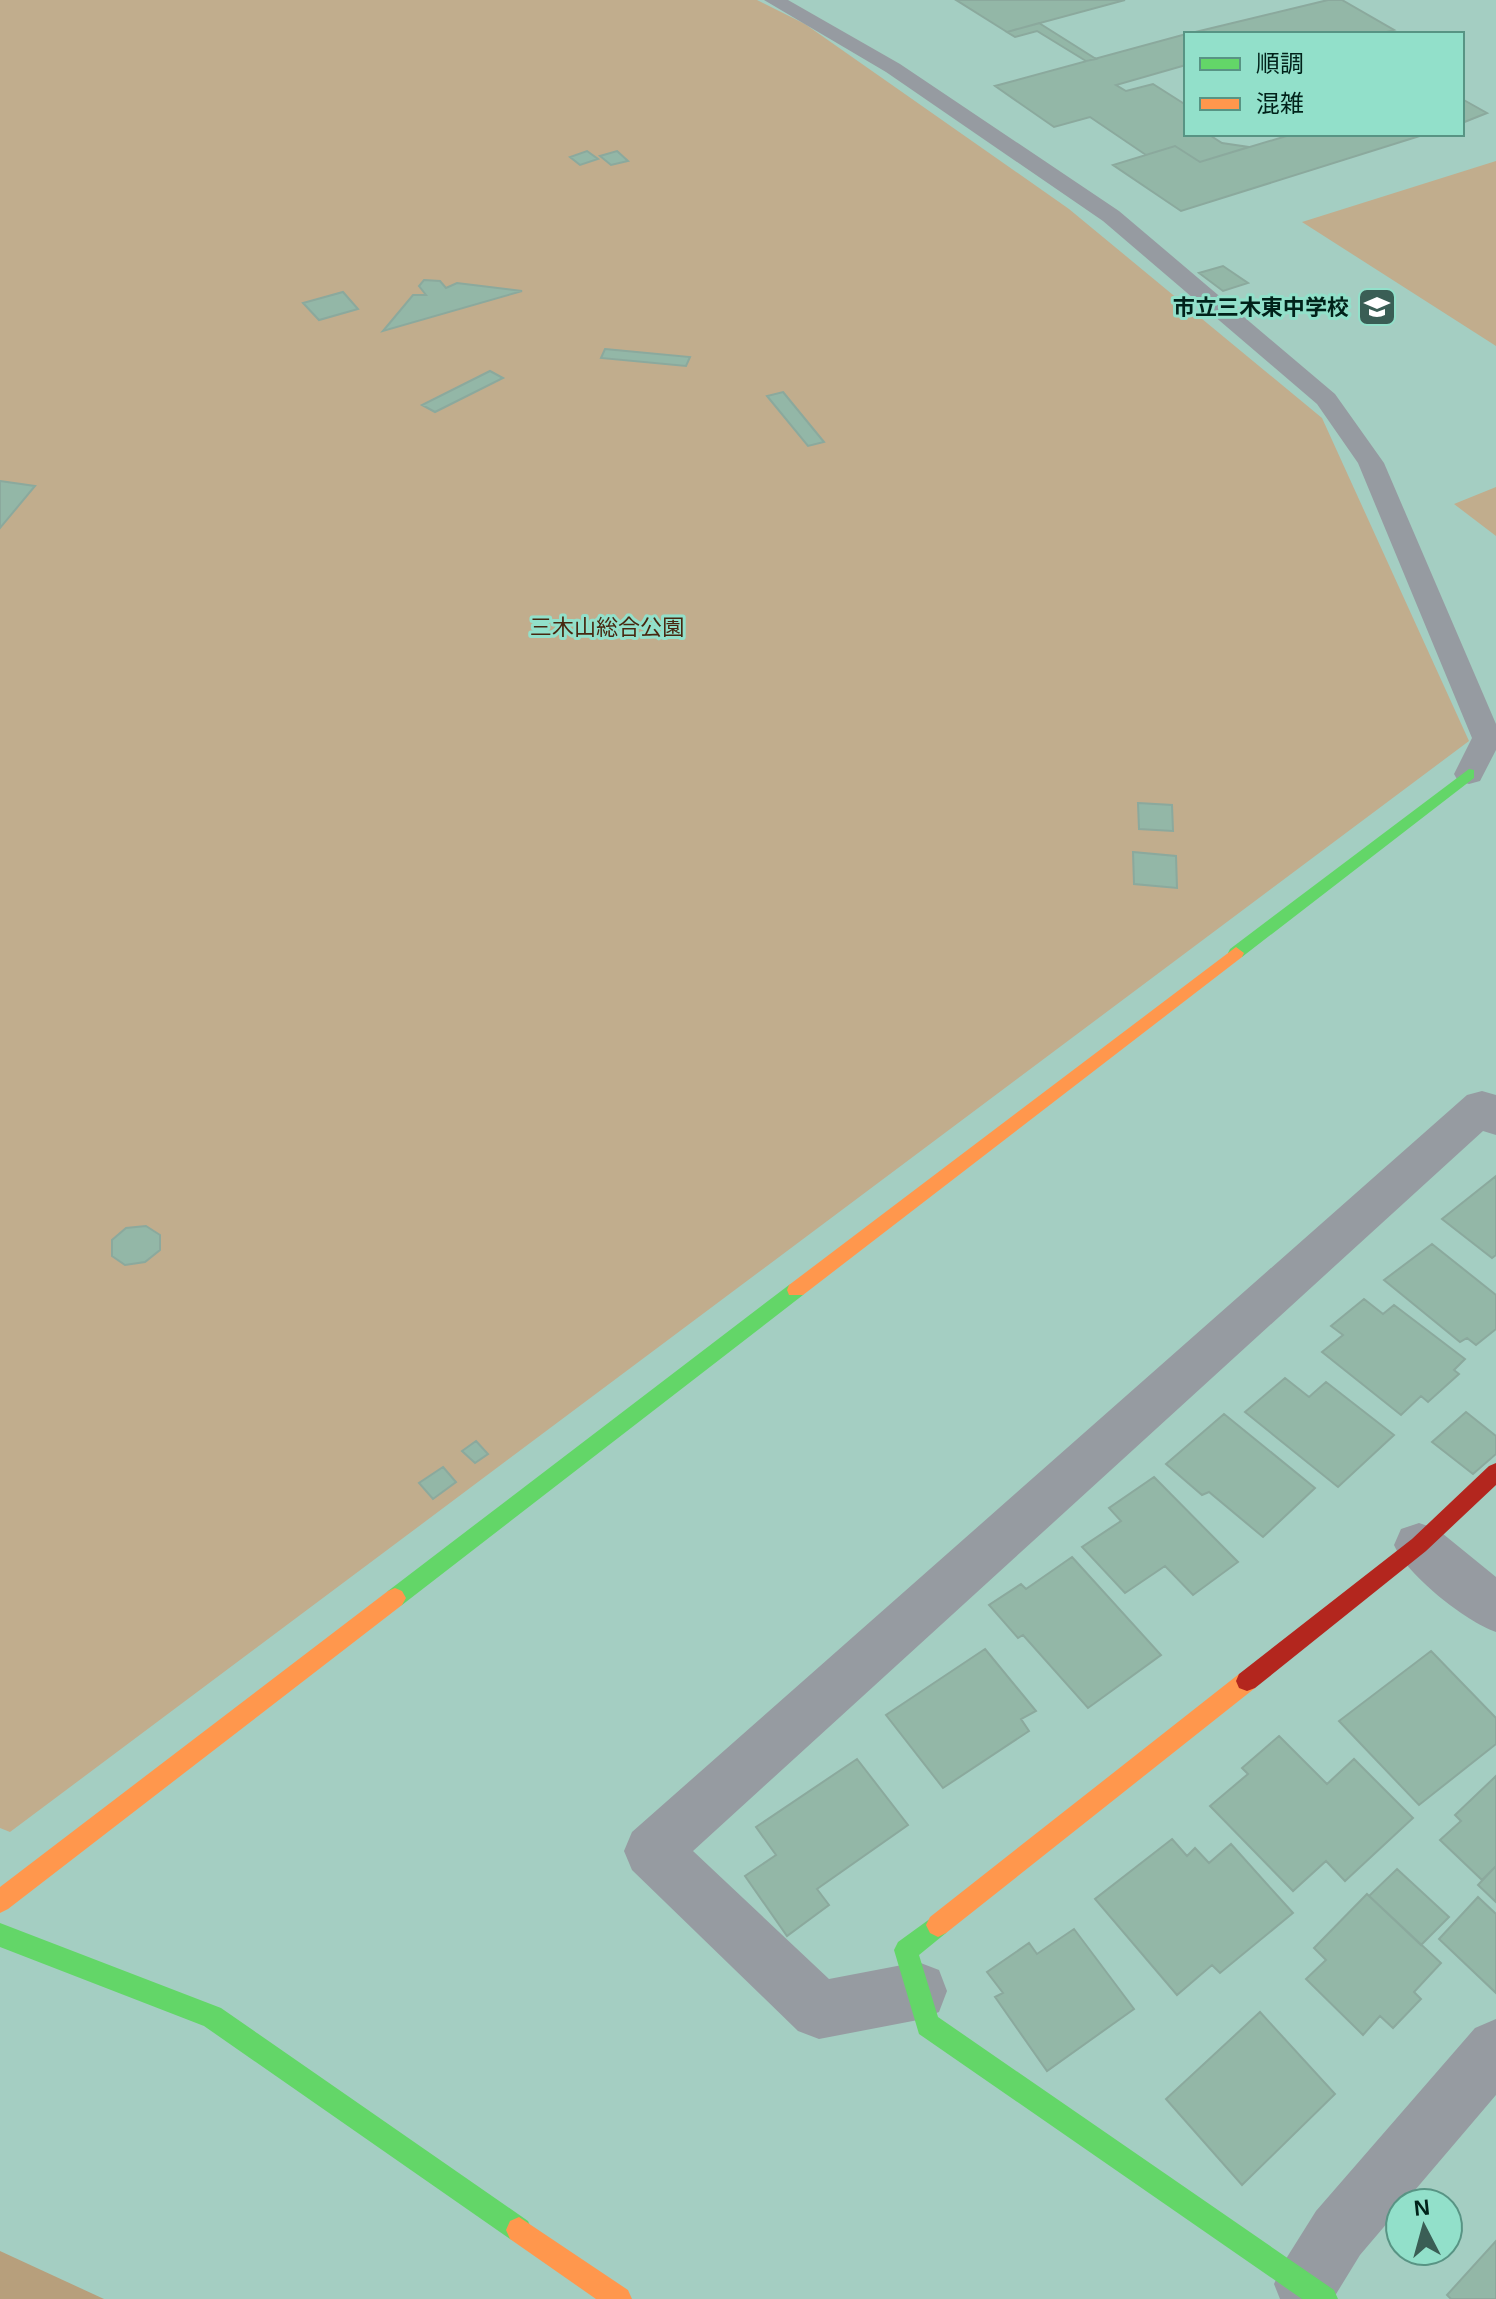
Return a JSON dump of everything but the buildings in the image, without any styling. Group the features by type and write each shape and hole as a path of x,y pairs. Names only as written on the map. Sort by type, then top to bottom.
{"street":[{"path":"0,1901 1469,774"},
{"path":"918,1991 819,2010 652,1851 1482,1107 1496,1119"},
{"path":"1496,1472 1419,1545 906,1950 928,2025 1316,2292 1338,2233 1496,2049"},
{"path":"1419,1545 1496,1609"},
{"path":"0,1935 212,2017 619,2299"}],"lane":[{"path":"774,0 893,68 1111,216 1326,399 1371,463 1487,738 1469,774"}],"green space":[{"name":"三木山総合公園","path":"0,0 757,0 805,24 1069,209 1322,418 1469,741 10,1832 0,1828"},
{"path":"1496,161 1496,346 1302,222"},
{"path":"1496,487 1496,536 1454,504"}],"shaded area":[{"path":"0,2251 104,2299 0,2299"}],"traffic: fast":[{"path":"1236,953 1469,774"},
{"path":"395,1598 796,1290"},
{"path":"938,1925 906,1950 928,2025 1325,2299"},
{"path":"0,1935 212,2017 519,2230"}],"traffic: slow":[{"path":"796,1290 1236,953"},
{"path":"0,1901 395,1598"},
{"path":"938,1925 1247,1681"},
{"path":"519,2230 619,2299"}],"traffic: jam":[{"path":"1247,1681 1419,1545 1496,1472"}],"place":[{"name":"市立三木東中学校","path":"1377,307"}]}
